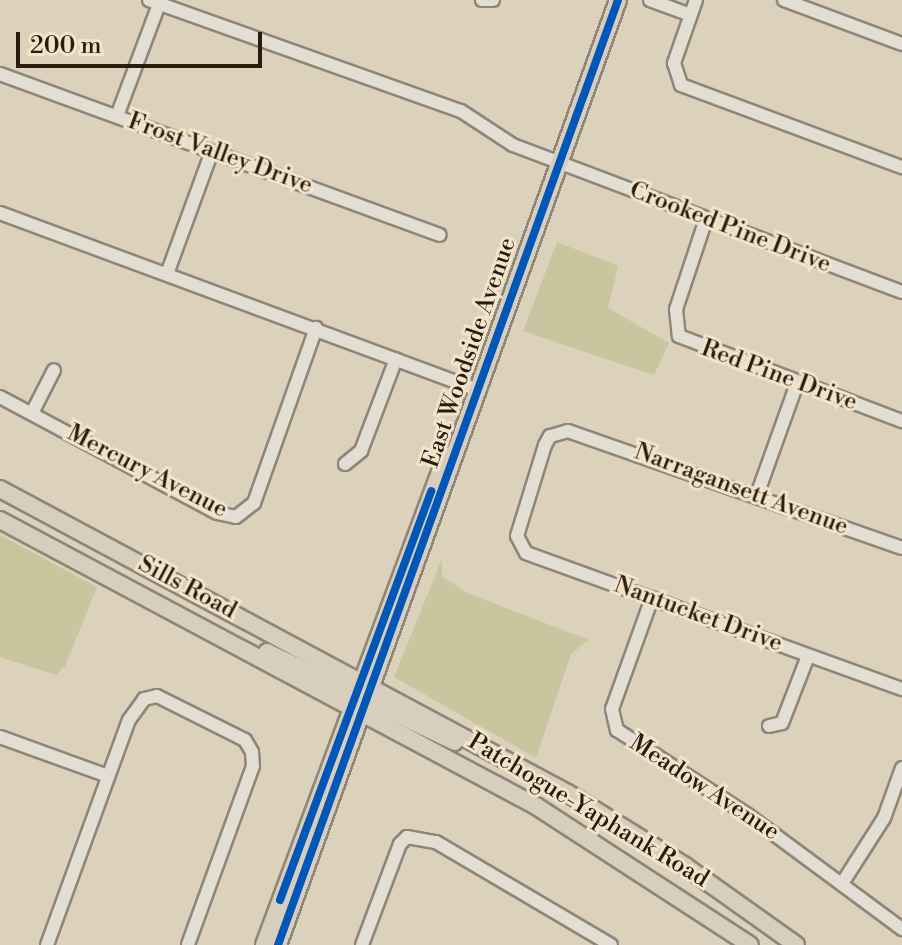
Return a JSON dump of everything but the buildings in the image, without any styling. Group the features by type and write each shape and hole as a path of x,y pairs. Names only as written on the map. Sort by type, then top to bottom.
{"main road":[{"name":"East Woodside Avenue","path":"278,945 439,471 463,421 618,0"},
{"name":"Sills Road","path":"0,489 362,698"},
{"name":"Sills Road","path":"0,520 208,630 362,698"},
{"name":"East Woodside Avenue","path":"264,945 362,698"},
{"name":"Patchogue-Yaphank Road","path":"362,698 495,753 647,841 796,945"},
{"name":"Patchogue-Yaphank Road","path":"362,698 588,836 750,945"}],"street":[{"path":"482,0 493,0"},
{"path":"650,0 688,14"},
{"path":"696,0 688,14 674,63 681,85 902,167"},
{"path":"784,0 902,44"},
{"path":"117,116 154,2"},
{"name":"Crooked Pine Drive","path":"154,2 461,111 513,145 705,222 902,292"},
{"name":"Frost Valley Drive","path":"0,74 439,235"},
{"path":"167,274 212,151"},
{"path":"0,213 475,389"},
{"name":"Red Pine Drive","path":"705,222 676,309 679,336 902,421"},
{"name":"Mercury Avenue","path":"0,397 217,513 236,517 254,503 316,328"},
{"path":"345,464 361,451 396,359"},
{"path":"32,413 54,370"},
{"path":"757,495 797,383"},
{"name":"Narragansett Avenue","path":"519,522 550,436 580,432 902,548"},
{"name":"Nantucket Drive","path":"519,522 519,545 526,553 902,689"},
{"name":"Meadow Avenue","path":"652,598 612,709 617,730 843,882 902,929"},
{"path":"769,726 782,723 808,656"},
{"path":"47,945 129,720 144,699 168,700 245,740 252,752 253,766 188,945"},
{"path":"2,742 108,776"},
{"path":"843,882 884,818 902,768"},
{"path":"362,945 395,855 407,837 436,842 611,945"}],"shaded area":[{"path":"557,242 618,266 608,308 669,343 654,375 523,331"},
{"path":"0,535 97,587 65,666 56,675 0,657"},
{"path":"442,559 442,576 467,593 589,640 571,654 536,758 394,677"}],"cycle path":[{"path":"278,945 618,0"},
{"path":"280,900 431,491"}]}
